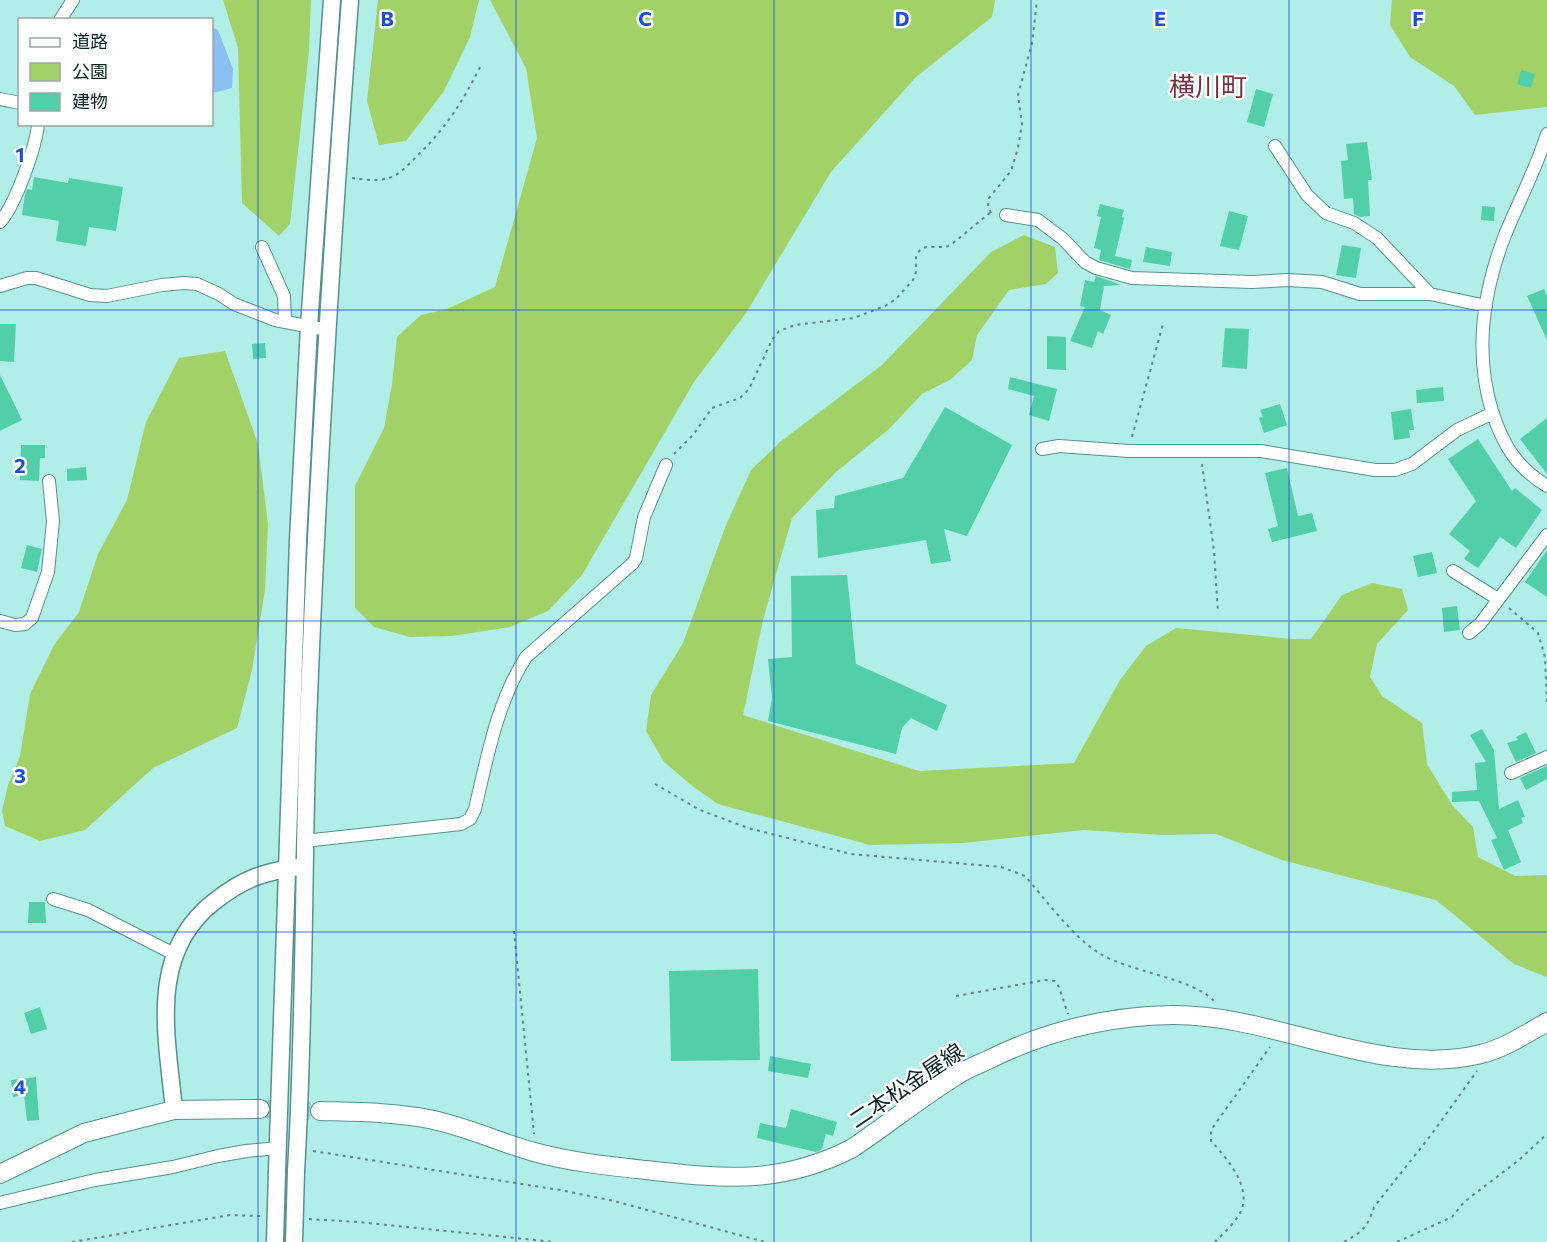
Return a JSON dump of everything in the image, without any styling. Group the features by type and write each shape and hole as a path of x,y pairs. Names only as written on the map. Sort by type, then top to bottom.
{"main road":[{"name":"二本松金屋線","path":"320,1111 372,1113 429,1119 458,1126 536,1152 622,1168 699,1176 750,1178 794,1172 851,1149 956,1075 1041,1036 1128,1017 1174,1015 1221,1019 1288,1032 1378,1055 1414,1060 1452,1059 1482,1054 1503,1046 1547,1022"},
{"path":"0,1174 84,1133 174,1110 260,1109"}],"street":[{"path":"61,18 73,0"},
{"path":"294,1242 297,1150 298,540 309,326 332,0"},
{"path":"275,1242 278,1148 296,867 304,841 315,567 350,0"},
{"path":"0,99 18,103"},
{"path":"0,222 20,184 33,150 38,126"},
{"path":"1547,134 1543,159 1504,237 1494,267 1481,334 1483,375 1503,442 1523,468 1547,486"},
{"path":"1275,146 1307,195 1326,213 1354,223 1377,238 1430,294"},
{"path":"1006,215 1038,220 1064,238 1085,262 1096,268 1132,278 1322,282 1360,294 1430,294 1486,306"},
{"path":"262,247 284,296 285,322"},
{"path":"0,286 27,278 36,278 90,295 107,296 162,285 197,284 234,304 275,320 328,330"},
{"path":"1042,448 1059,446 1129,451 1261,451 1375,470 1395,470 1412,464 1457,430 1493,413"},
{"path":"304,841 461,824 470,819 476,809 490,744 514,677 526,657 633,563 644,517 666,465"},
{"path":"0,621 15,625 25,624 32,618 48,572 52,521 49,482"},
{"path":"1469,633 1480,624 1547,535"},
{"path":"1453,571 1498,599"},
{"path":"1511,773 1547,757"},
{"path":"174,1110 166,1026 166,999 174,954 181,938 204,909 227,891 251,877 296,867"},
{"path":"53,899 88,910 174,954"},
{"path":"0,1203 95,1180 173,1167 218,1155 278,1148"}],"path":[{"path":"1006,215 994,216 988,205 989,198 1011,171 1018,148 1022,124 1018,95 1032,43 1037,0"},
{"path":"338,176 377,181 393,176 407,166 441,133 480,66"},
{"path":"666,465 693,435 712,408 740,398 749,389 772,340 779,331 795,325 854,318 885,306 896,299 913,280 916,272 916,256 920,250 926,247 946,247 952,244 991,212"},
{"path":"1129,451 1163,324"},
{"path":"1200,450 1214,551 1218,613"},
{"path":"1498,599 1538,633 1545,657 1547,705"},
{"path":"655,784 700,810 748,828 851,854 1001,867 1014,871 1024,876 1086,944 1123,965 1196,988 1209,995 1221,1008 1221,1019"},
{"path":"513,931 536,1152"},
{"path":"956,996 1045,980 1055,981 1073,1028"},
{"path":"1215,1242 1242,1211 1244,1200 1227,1157 1211,1141 1211,1130 1269,1048 1288,1032"},
{"path":"1344,1242 1363,1231 1374,1207 1476,1073 1482,1054"},
{"path":"1397,1242 1452,1217 1464,1202 1519,1160 1547,1134"},
{"path":"297,1150 324,1151 438,1172 561,1190 614,1201 765,1242"},
{"path":"72,1242 230,1215 265,1216"},
{"path":"300,1218 554,1242"}],"green space":[{"path":"223,0 311,0 309,51 290,224 279,236 242,203 238,48"},
{"path":"378,0 479,0 470,37 444,91 406,141 379,145 367,101"},
{"path":"490,0 995,0 992,17 916,77 831,172 746,313 694,382 582,575 548,611 510,627 452,636 410,637 374,627 355,608 355,486 384,428 397,337 421,315 447,309 495,287 537,138 526,68"},
{"path":"1392,0 1547,0 1547,107 1475,115 1454,86 1410,57 1390,25"},
{"path":"1024,235 1055,247 1058,273 1046,284 1009,290 977,335 972,360 950,380 922,394 888,430 836,472 792,518 763,620 743,715 919,771 1074,763 1120,680 1146,646 1176,628 1311,639 1342,595 1372,583 1402,589 1408,610 1377,644 1370,677 1382,696 1422,723 1427,764 1452,805 1473,827 1478,857 1515,876 1547,875 1547,977 1514,964 1436,900 1282,860 1216,834 1162,835 1084,830 963,843 870,845 718,804 664,762 646,731 651,695 683,643 726,525 751,470 780,442 882,365 991,252"},
{"path":"225,351 258,444 268,524 265,590 252,670 237,728 153,768 85,830 40,841 5,826 2,811 8,785 20,756 30,694 54,645 79,612 98,554 127,500 146,422 179,358"}],"water":[{"path":"213,28 218,30 233,69 232,88 213,93"}],"building":[{"path":"1521,70 1535,74 1531,88 1517,84"},
{"path":"1256,89 1273,94 1264,127 1247,122"},
{"path":"1367,142 1372,180 1368,180 1370,216 1360,217 1354,214 1353,198 1344,199 1341,161 1348,160 1346,144"},
{"path":"34,177 68,183 69,178 123,187 116,231 89,227 86,246 56,241 59,221 22,215 25,194 27,189 32,190"},
{"path":"1100,204 1124,210 1115,256 1132,260 1130,269 1099,260 1101,250 1094,248 1101,217 1097,216"},
{"path":"1482,206 1495,207 1494,221 1481,220"},
{"path":"1229,211 1248,216 1239,250 1220,246"},
{"path":"1342,245 1361,248 1356,278 1336,275"},
{"path":"1146,247 1172,252 1170,266 1143,262"},
{"path":"1096,276 1121,285 1104,286 1100,310 1111,315 1103,334 1098,331 1092,348 1070,341 1085,307 1080,306 1085,280 1094,282"},
{"path":"1544,289 1547,296 1547,340 1527,296"},
{"path":"0,324 16,324 14,362 0,361"},
{"path":"1225,328 1249,329 1247,369 1222,367"},
{"path":"1047,336 1066,337 1066,370 1047,369"},
{"path":"265,343 266,358 253,359 252,344"},
{"path":"0,375 22,420 0,431"},
{"path":"1010,377 1057,389 1049,421 1029,415 1034,396 1008,389"},
{"path":"1443,387 1444,401 1417,403 1416,390"},
{"path":"1280,404 1287,425 1264,433 1259,418 1263,417 1260,410"},
{"path":"945,407 1012,445 967,536 944,529 951,561 931,564 926,540 818,558 816,510 834,508 835,496 903,478"},
{"path":"1411,409 1414,430 1409,430 1410,438 1394,440 1391,412"},
{"path":"1547,418 1547,474 1520,439"},
{"path":"1478,439 1512,491 1515,488 1542,510 1516,548 1500,537 1478,568 1464,559 1470,551 1449,534 1476,501 1448,459"},
{"path":"21,445 45,445 45,458 40,458 39,481 20,480"},
{"path":"86,467 87,480 67,481 67,469"},
{"path":"1287,468 1298,516 1312,513 1317,531 1272,542 1268,529 1278,526 1265,473"},
{"path":"27,545 42,549 37,572 21,568"},
{"path":"1547,550 1547,597 1525,582"},
{"path":"1432,552 1437,573 1418,577 1413,556"},
{"path":"847,575 856,664 947,705 937,731 911,718 902,728 896,754 768,721 772,698 768,659 792,657 791,576"},
{"path":"1457,606 1460,630 1444,632 1442,608"},
{"path":"1482,729 1494,750 1499,809 1518,800 1525,817 1521,818 1523,823 1508,830 1521,862 1504,870 1491,840 1497,838 1479,801 1452,802 1452,792 1477,790 1475,763 1486,762 1470,735"},
{"path":"1526,732 1536,753 1516,762 1507,743 1518,740 1516,737"},
{"path":"1547,766 1547,779 1526,790 1520,778"},
{"path":"29,902 45,902 46,923 28,923"},
{"path":"758,969 760,1060 671,1061 669,971"},
{"path":"40,1007 47,1029 31,1034 24,1013"},
{"path":"770,1056 811,1064 808,1078 768,1071"},
{"path":"36,1077 39,1120 27,1121 24,1095 13,1097 11,1080"},
{"path":"791,1109 837,1122 833,1136 826,1134 822,1149 816,1152 757,1138 760,1123 786,1128"}],"tunnel":[{"path":"265,1109 320,1111"}],"district":[{"name":"横川町","path":"1208,85"}]}
